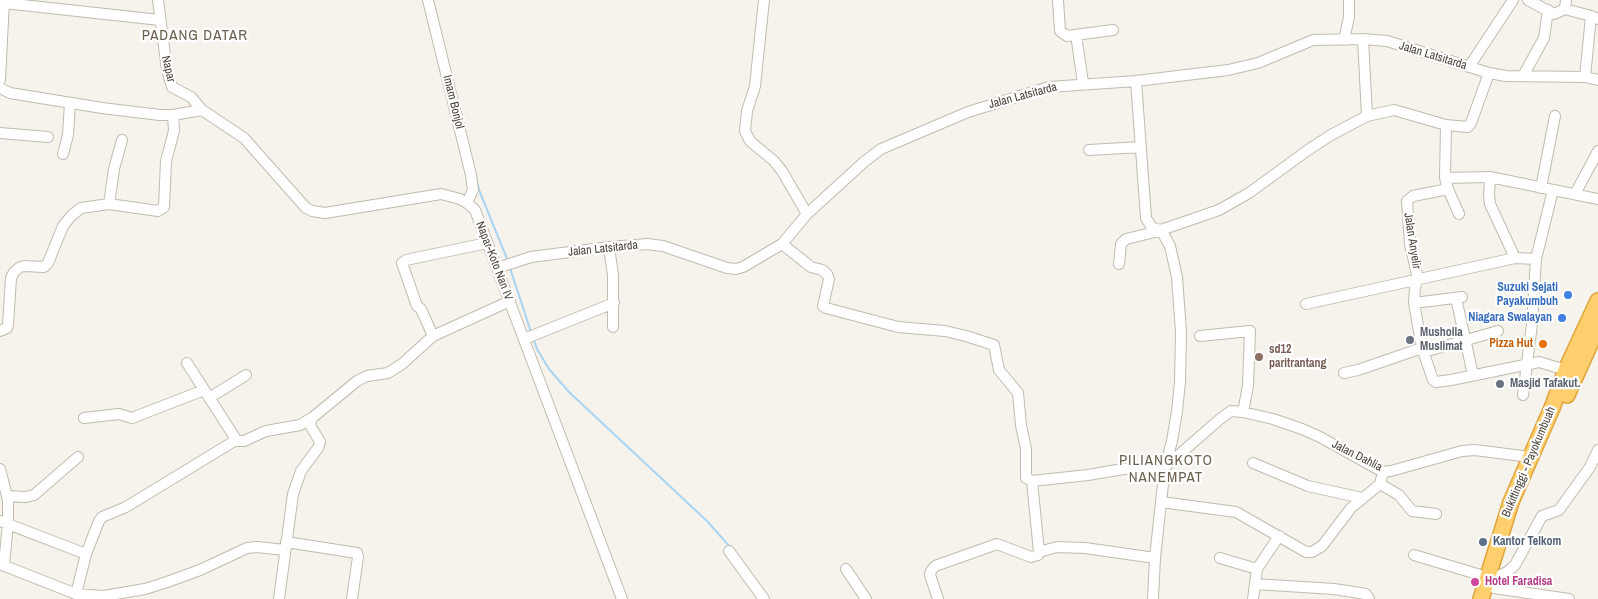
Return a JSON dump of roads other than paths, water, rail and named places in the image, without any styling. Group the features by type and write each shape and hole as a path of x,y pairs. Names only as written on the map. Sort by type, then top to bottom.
{"highway":[{"name":"Bukittinggi - Payokumbuah","path":"1492,585 1511,502 1552,408 1566,370 1598,301"},
{"name":"Bukittinggi - Payokumbuah","path":"1480,599 1492,585 1519,505 1598,326"}],"street":[{"name":"Napar","path":"158,0 167,70 172,87 190,97 202,110"},
{"name":"Imam Bonjol","path":"428,0 471,175 473,190 467,203"},
{"path":"764,0 755,86 747,111 745,131 754,146 774,161 782,171 807,214"},
{"path":"1058,0 1060,31 1067,36 1113,30"},
{"path":"1344,40 1349,17 1349,0"},
{"path":"1469,67 1514,0"},
{"path":"1528,0 1554,14 1566,4 1595,17 1585,76"},
{"path":"0,80 4,2 160,20"},
{"path":"1524,76 1544,38 1548,10"},
{"path":"1076,35 1083,84"},
{"path":"1363,39 1366,116"},
{"name":"Jalan Latsitarda","path":"497,268 531,257 636,244 663,246 727,268 736,269 786,247 807,214 864,162 890,144 968,112 1049,87 1228,70 1268,60 1306,41 1363,39 1386,41 1489,73 1506,76 1585,76 1598,80"},
{"path":"1119,264 1121,244 1126,239 1160,230 1219,210 1249,193 1331,135 1366,116 1398,111 1446,125 1469,126 1489,73"},
{"path":"1136,80 1146,218 1152,228 1160,230 1168,241 1174,260 1181,332 1177,411 1161,502 1153,599"},
{"path":"0,88 10,93 102,108 173,115 202,110 244,138 301,204 312,211 325,214 442,194 454,196 467,203"},
{"path":"63,154 68,135 70,103"},
{"path":"0,331 8,327 11,278 14,272 24,266 44,267 48,263 63,226 81,208 109,204 158,211 164,208 166,161 174,131 173,115"},
{"path":"1541,188 1555,116"},
{"path":"1446,125 1446,184 1459,214"},
{"path":"0,133 48,137"},
{"path":"109,204 114,169 122,140"},
{"path":"1089,150 1141,147"},
{"path":"1575,194 1598,151"},
{"path":"1490,177 1488,195 1490,204 1515,258"},
{"name":"Jalan Anyelir","path":"1566,370 1539,362 1436,382 1431,377 1423,350 1414,303 1415,286 1418,278 1410,244 1407,200 1446,184 1490,177 1598,199"},
{"path":"1523,395 1532,324 1536,259 1552,190"},
{"name":"Napar-Koto Nan IV","path":"467,203 475,210 622,599"},
{"path":"433,336 421,309 417,306 402,263 406,260 487,243"},
{"path":"610,247 614,303 613,327"},
{"path":"786,247 811,267 828,274 829,279 823,306 826,308 898,327 946,331 994,345 999,370 1018,393 1021,426 1026,449 1026,478 1032,481 1123,469 1166,467 1231,411 1243,412 1248,386 1250,330 1200,336"},
{"path":"1306,304 1515,258 1536,259"},
{"path":"1414,303 1459,297 1473,375"},
{"path":"76,594 86,554 102,517 126,507 236,440 244,441 266,431 291,427 312,419 319,410 362,378 391,371 433,336 510,301"},
{"path":"524,339 614,303"},
{"path":"1344,373 1498,331"},
{"path":"187,363 236,440"},
{"path":"84,418 119,414 132,418 207,394 246,375"},
{"name":"Jalan Dahlia","path":"1243,412 1302,429 1383,472 1462,451 1475,450 1530,457"},
{"path":"279,599 296,481 319,445 318,439 311,428 312,419"},
{"path":"1492,585 1515,565 1542,516 1559,510 1590,467 1598,450"},
{"path":"7,496 26,498 34,495 78,457"},
{"path":"1253,463 1308,486 1362,498"},
{"path":"0,469 7,496 2,565 76,594 104,596 145,589 200,570 247,548 286,546 357,553 352,599"},
{"path":"1161,502 1236,512 1306,552 1315,551 1322,546 1351,508 1380,484 1383,472"},
{"path":"1032,481 1039,552"},
{"path":"1380,484 1399,494 1412,511 1436,514"},
{"path":"4,522 86,554"},
{"path":"1253,599 1257,569 1279,536"},
{"path":"938,599 930,575 930,571 935,566 993,544 1002,544 1031,557 1039,552 1057,547 1085,548 1155,558"},
{"path":"729,551 764,599"},
{"path":"1414,555 1492,585 1568,599"},
{"path":"1220,558 1257,569"},
{"path":"846,569 866,599"},
{"path":"1255,584 1334,588 1366,594 1369,599"}],"waterway":[{"path":"476,177 479,190 508,261"},
{"path":"510,268 531,332"},
{"path":"534,340 549,369 569,392 707,521 730,547"}],"place":[{"name":"Suzuki Sejati Payakumbuh","path":"1568,295"},
{"name":"Niagara Swalayan","path":"1562,318"},
{"name":"Musholla Muslimat","path":"1410,340"},
{"name":"Pizza Hut","path":"1543,344"},
{"name":"sd12 paritrantang","path":"1259,357"},
{"name":"Masjid Tafakut.","path":"1500,384"},
{"name":"Kantor Telkom","path":"1483,542"},
{"name":"Hotel Faradisa","path":"1475,582"}],"district":[{"name":"PADANG DATAR","path":"195,36"},
{"name":"PILIANGKOTO NANEMPAT","path":"1166,470"}]}
